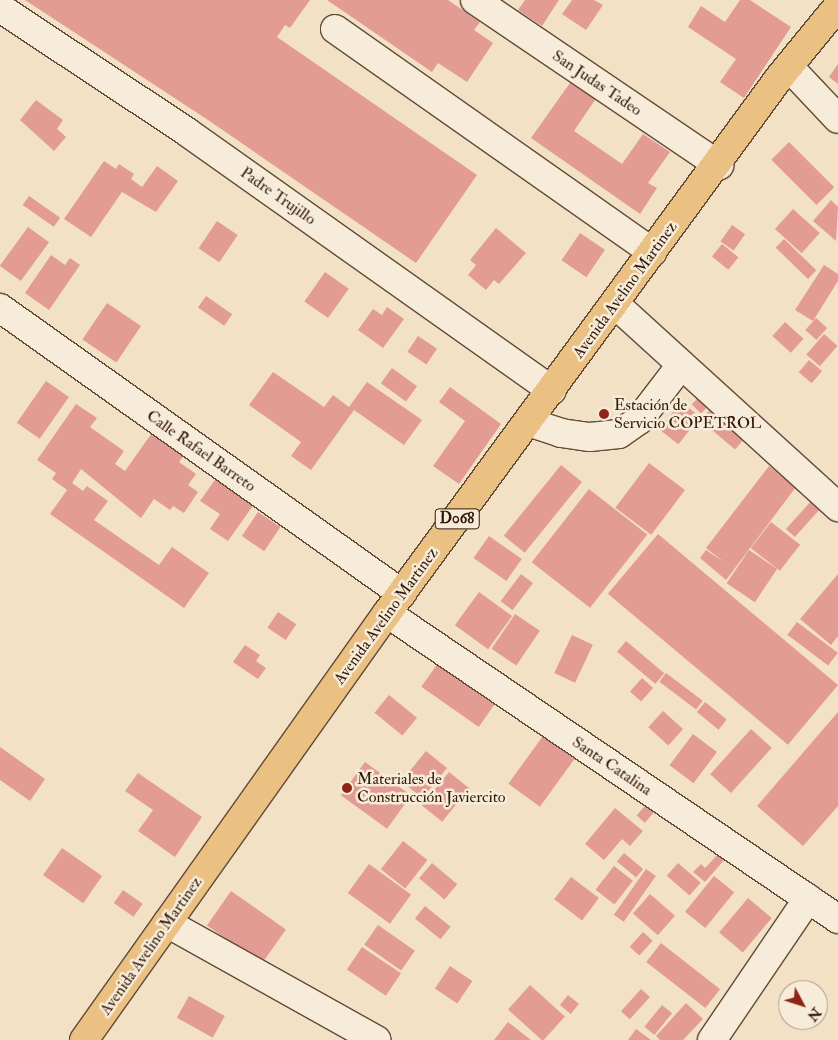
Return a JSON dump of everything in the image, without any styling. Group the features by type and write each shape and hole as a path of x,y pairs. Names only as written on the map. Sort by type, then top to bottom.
{"main road":[{"name":"Avenida Avelino Martinez","path":"84,1040 394,604 652,252 719,165 789,67 838,6"}],"street":[{"name":"San Judas Tadeo","path":"476,0 719,165"},
{"name":"Padre Trujillo","path":"0,8 187,132 552,390"},
{"path":"335,28 652,252"},
{"path":"789,67 838,119"},
{"path":"614,304 838,507"},
{"name":"Calle Rafael Barreto","path":"0,308 394,604"},
{"path":"528,422 561,434 590,437 619,434 639,420 681,364"},
{"name":"Santa Catalina","path":"394,604 838,919"},
{"path":"712,1040 808,899"},
{"path":"168,923 376,1040"}],"building":[{"path":"25,0 310,0 290,28 285,25 277,37 477,175 416,263 208,120"},
{"path":"327,0 448,0 480,22 474,30 493,43 467,82 438,63 432,72"},
{"path":"525,0 559,0 542,26 518,10"},
{"path":"572,0 594,0 603,5 586,30 562,14"},
{"path":"740,0 750,0 791,27 744,98 720,82 736,59 688,27 701,6 725,22"},
{"path":"838,64 838,84 829,77"},
{"path":"572,80 597,97 574,131 622,164 643,134 670,152 648,183 657,188 640,214 531,138"},
{"path":"36,100 63,120 57,129 66,137 54,151 20,120"},
{"path":"789,142 834,187 817,205 771,160"},
{"path":"104,161 116,169 119,164 134,174 131,179 142,187 157,166 178,181 156,212 122,192 91,237 64,219"},
{"path":"29,196 60,218 54,227 23,205"},
{"path":"831,200 838,207 836,241 813,221"},
{"path":"793,209 820,233 802,253 775,229"},
{"path":"217,221 238,235 219,262 199,248"},
{"path":"732,225 745,234 734,251 721,241"},
{"path":"28,227 49,242 21,281 0,266"},
{"path":"496,228 526,253 499,284 494,280 486,290 468,275 476,265 470,260"},
{"path":"580,233 605,250 586,277 562,260"},
{"path":"784,239 816,270 808,279 776,248"},
{"path":"722,244 738,257 728,270 712,256"},
{"path":"51,255 65,265 70,258 80,265 49,310 25,293"},
{"path":"824,265 838,274 838,281 813,321 795,310"},
{"path":"325,272 349,289 328,318 304,301"},
{"path":"206,296 232,314 224,326 198,307"},
{"path":"107,303 141,326 116,362 82,339"},
{"path":"387,307 404,319 383,348 358,330 373,309 382,315"},
{"path":"816,318 827,328 816,340 805,330"},
{"path":"785,322 804,339 791,353 772,336"},
{"path":"824,334 838,346 820,366 806,354"},
{"path":"418,336 437,349 426,365 407,352"},
{"path":"809,360 822,371 812,383 799,372"},
{"path":"392,368 417,386 406,402 381,383"},
{"path":"273,372 324,407 333,395 349,407 367,382 422,420 404,445 354,410 311,470 291,456 301,442 249,405"},
{"path":"46,381 69,397 40,439 17,423"},
{"path":"450,387 501,424 459,484 433,466 465,421 439,402"},
{"path":"703,393 712,402 701,414 692,404"},
{"path":"681,402 700,417 678,444 659,430"},
{"path":"76,404 97,418 90,427 124,451 115,464 125,471 154,430 186,453 179,462 196,474 188,485 198,492 184,513 173,506 170,510 154,499 141,518 81,469 72,483 83,491 87,486 108,501 94,520 159,565 172,547 209,573 184,608 50,514 67,490 52,479 56,473 37,460"},
{"path":"716,404 724,412 712,423 705,415"},
{"path":"725,415 748,434 735,450 712,430"},
{"path":"649,463 685,490 651,535 615,508"},
{"path":"561,465 582,482 525,553 504,536"},
{"path":"769,466 796,487 726,580 700,558 706,550 724,562 706,548"},
{"path":"219,474 257,500 228,541 210,529 220,514 200,501"},
{"path":"589,489 647,535 590,608 532,562"},
{"path":"812,500 821,508 795,537 786,529"},
{"path":"258,512 280,527 264,551 242,536"},
{"path":"771,522 800,545 780,571 751,548"},
{"path":"658,534 838,685 788,745 608,594"},
{"path":"489,536 522,559 506,581 474,558"},
{"path":"749,550 777,569 755,602 727,583"},
{"path":"521,574 533,583 513,610 501,601"},
{"path":"838,574 838,636 831,645 800,619"},
{"path":"479,592 512,616 488,649 455,625"},
{"path":"278,612 296,624 286,640 267,628"},
{"path":"515,614 540,631 516,666 492,649"},
{"path":"797,622 838,653 828,665 787,635"},
{"path":"572,635 593,645 575,683 554,673"},
{"path":"626,641 664,673 655,684 617,652"},
{"path":"245,645 260,655 256,661 266,668 258,679 233,662"},
{"path":"438,663 495,703 479,727 421,687"},
{"path":"666,673 703,701 696,709 659,682"},
{"path":"642,678 653,688 641,701 630,691"},
{"path":"389,695 417,718 403,736 375,713"},
{"path":"705,702 727,720 719,730 697,712"},
{"path":"663,711 683,729 668,745 648,727"},
{"path":"838,712 838,806 803,846 757,806"},
{"path":"751,729 772,748 731,793 710,774"},
{"path":"693,734 717,752 693,783 670,765"},
{"path":"543,736 575,759 540,807 508,784"},
{"path":"0,747 45,779 30,801 0,780"},
{"path":"426,751 447,768 422,798 401,781"},
{"path":"365,762 411,796 387,829 341,795"},
{"path":"449,772 469,788 442,822 422,805"},
{"path":"138,773 202,817 175,857 138,831 153,810 125,791"},
{"path":"651,799 659,806 645,823 637,816"},
{"path":"615,808 643,831 630,846 622,839 604,860 585,844"},
{"path":"403,841 427,860 405,888 381,869"},
{"path":"62,848 102,876 83,903 43,875"},
{"path":"720,852 726,858 705,882 693,872 701,864 705,868"},
{"path":"624,853 643,869 636,877 617,861"},
{"path":"432,863 457,884 444,900 419,878"},
{"path":"678,863 701,883 689,896 667,876"},
{"path":"369,864 411,895 390,924 348,893"},
{"path":"614,866 633,881 614,904 596,890"},
{"path":"646,869 656,876 624,922 614,915"},
{"path":"714,876 734,892 705,928 685,912"},
{"path":"571,877 599,898 582,920 554,899"},
{"path":"123,890 143,904 133,917 114,903"},
{"path":"231,891 286,929 262,964 207,925"},
{"path":"650,894 675,916 658,935 633,914"},
{"path":"748,898 772,918 743,952 719,932"},
{"path":"425,906 451,927 441,939 415,918"},
{"path":"378,925 415,951 401,970 364,945"},
{"path":"643,932 653,941 639,956 630,947"},
{"path":"661,943 720,989 705,1008 646,962"},
{"path":"362,947 401,973 386,996 347,969"},
{"path":"450,966 472,981 457,1003 435,988"},
{"path":"530,985 565,1016 542,1040 508,1010"},
{"path":"641,989 650,997 630,1019 621,1011"},
{"path":"568,995 579,1004 571,1014 560,1005"},
{"path":"189,996 225,1016 213,1038 177,1018"},
{"path":"686,1003 703,1019 683,1040 660,1040 656,1036"},
{"path":"662,1005 672,1013 654,1035 644,1027"},
{"path":"508,1022 531,1040 494,1040"},
{"path":"636,1029 651,1040 628,1040"}],"place":[{"name":"Estación de Servicio COPETROL","path":"604,414"},
{"name":"Materiales de Construcción Javiercito","path":"347,788"}]}
